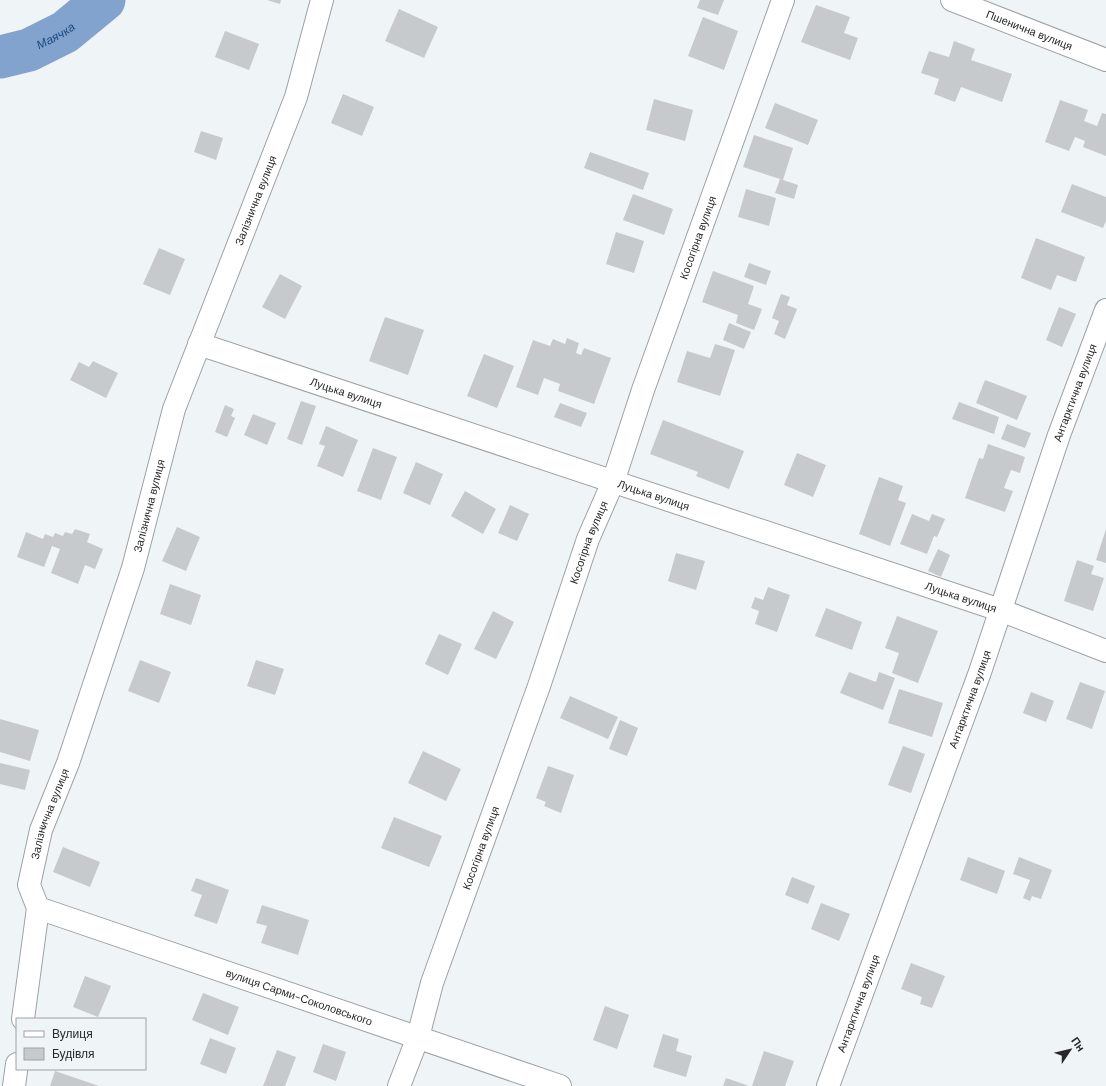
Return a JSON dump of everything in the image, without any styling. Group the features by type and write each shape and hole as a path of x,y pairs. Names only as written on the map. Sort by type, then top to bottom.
{"street":[{"name":"Залізнична вулиця","path":"23,1018 38,908 29,885 42,830 68,763 133,568 174,409 296,97 322,0"},
{"name":"Косогірна вулиця","path":"399,1086 418,1037 432,983 529,715 588,539 613,482 643,390 783,0"},
{"name":"Пшенична вулиця","path":"952,0 1106,60"},
{"name":"Антарктична вулиця","path":"828,1086 980,672 1059,435 1106,310"},
{"name":"Луцька вулиця","path":"199,344 1000,610 1106,651"},
{"name":"вулиця Сарми-Соколовського","path":"38,908 560,1086"},
{"path":"14,1086 16,1070"}],"building":[{"path":"267,0 281,0 280,4"},
{"path":"700,0 724,0 718,15 697,8"},
{"path":"816,5 850,17 844,33 858,38 850,60 801,42"},
{"path":"399,9 438,27 424,58 385,41"},
{"path":"703,17 738,31 724,70 688,56"},
{"path":"225,31 259,44 249,70 215,57"},
{"path":"954,41 975,49 971,60 1012,74 1002,102 961,87 955,102 934,94 939,79 921,73 929,51 949,57"},
{"path":"343,94 374,107 362,136 331,123"},
{"path":"654,99 693,110 685,141 646,130"},
{"path":"1060,100 1088,110 1084,121 1097,126 1102,113 1106,114 1106,156 1083,147 1085,141 1075,137 1069,151 1045,142"},
{"path":"775,103 818,120 808,145 765,128"},
{"path":"201,131 223,138 216,160 194,152"},
{"path":"754,135 793,148 783,180 798,185 794,199 775,193 780,179 743,167"},
{"path":"590,152 649,173 643,190 584,168"},
{"path":"1072,184 1106,197 1106,221 1103,228 1061,212"},
{"path":"746,189 776,198 769,226 738,217"},
{"path":"633,194 673,209 664,235 623,220"},
{"path":"616,232 644,241 634,273 606,264"},
{"path":"1036,238 1085,257 1076,282 1057,275 1051,290 1021,278"},
{"path":"159,248 185,259 170,295 143,284"},
{"path":"749,263 771,271 766,285 744,277"},
{"path":"713,271 754,286 748,304 762,309 754,330 736,323 738,315 702,302"},
{"path":"280,274 302,286 285,319 262,307"},
{"path":"781,294 790,297 787,305 797,309 785,339 774,334 779,321 772,318"},
{"path":"1059,307 1076,314 1062,347 1046,340"},
{"path":"385,317 424,330 408,375 369,361"},
{"path":"729,323 751,332 744,349 723,340"},
{"path":"567,338 579,343 576,353 581,355 584,348 611,358 594,404 558,391 560,384 544,378 538,395 516,387 533,340 550,346 553,339 565,344"},
{"path":"715,344 735,350 720,396 677,382 687,351 710,358"},
{"path":"484,354 514,366 497,408 467,396"},
{"path":"93,361 118,373 106,398 70,380 79,362 89,367"},
{"path":"985,380 1027,396 1017,420 976,403"},
{"path":"301,401 316,406 302,445 287,439"},
{"path":"959,402 999,417 994,434 952,419"},
{"path":"560,403 587,413 581,427 554,417"},
{"path":"225,405 234,409 231,416 235,418 227,437 215,432"},
{"path":"253,414 276,423 267,445 244,435"},
{"path":"663,420 744,451 729,489 696,476 698,472 650,454"},
{"path":"1007,424 1031,433 1025,448 1001,439"},
{"path":"326,426 358,440 343,477 317,466 325,446 319,444"},
{"path":"988,444 1025,457 1020,473 1011,470 1004,488 1013,491 1005,512 965,498 979,458 983,459"},
{"path":"373,448 397,457 381,500 357,491"},
{"path":"797,453 826,465 813,497 784,485"},
{"path":"416,462 443,474 430,505 403,493"},
{"path":"879,477 903,486 898,500 906,503 890,546 859,534"},
{"path":"465,491 496,509 483,534 451,516"},
{"path":"510,505 529,514 517,541 498,533"},
{"path":"912,514 929,521 932,514 945,519 937,537 934,536 927,554 900,544"},
{"path":"177,527 200,537 186,571 162,561"},
{"path":"75,529 90,534 87,542 103,549 95,569 85,565 78,584 51,573 60,549 52,546 44,567 17,557 26,532 43,539 45,534 53,537 55,533 63,536 65,532 72,534"},
{"path":"1106,529 1106,563 1096,560"},
{"path":"938,549 950,555 941,577 928,571"},
{"path":"676,553 705,561 696,590 668,581"},
{"path":"1077,560 1094,566 1091,574 1104,578 1093,611 1064,601"},
{"path":"170,584 201,595 191,625 160,614"},
{"path":"768,587 790,595 777,632 755,624 759,611 751,608 755,597 763,600"},
{"path":"826,608 862,622 852,650 815,636"},
{"path":"493,611 514,622 496,659 474,649"},
{"path":"897,616 938,631 918,683 892,673 899,653 885,648"},
{"path":"439,634 462,644 448,675 425,664"},
{"path":"140,660 171,672 159,703 128,691"},
{"path":"256,660 284,669 275,695 247,686"},
{"path":"849,672 876,682 879,672 895,678 883,710 840,693"},
{"path":"1080,682 1105,691 1092,729 1066,719"},
{"path":"899,689 943,703 932,737 888,723"},
{"path":"1031,692 1054,701 1046,722 1023,713"},
{"path":"570,696 618,717 608,739 560,718"},
{"path":"0,719 39,730 30,761 0,752"},
{"path":"620,720 638,728 627,756 609,749"},
{"path":"903,746 925,754 911,793 888,785"},
{"path":"423,751 461,769 446,801 408,783"},
{"path":"0,763 30,770 25,790 0,784"},
{"path":"548,766 574,775 561,813 544,806 546,802 536,798"},
{"path":"394,817 442,836 429,867 381,848"},
{"path":"63,847 100,862 90,887 53,872"},
{"path":"968,857 1005,871 997,894 960,880"},
{"path":"1019,857 1052,870 1041,899 1032,896 1030,901 1023,898 1030,880 1013,874"},
{"path":"792,877 815,886 808,904 785,895"},
{"path":"196,878 229,890 217,924 194,916 202,895 191,891"},
{"path":"821,903 850,914 839,941 811,929"},
{"path":"262,905 309,920 298,955 261,943 267,926 256,923"},
{"path":"911,963 945,976 932,1008 920,1004 922,997 901,989"},
{"path":"85,976 111,986 98,1017 73,1007"},
{"path":"203,993 239,1007 228,1035 192,1020"},
{"path":"605,1006 629,1015 617,1049 593,1040"},
{"path":"663,1034 679,1039 676,1051 692,1056 686,1077 653,1067"},
{"path":"210,1038 236,1048 226,1074 200,1064"},
{"path":"323,1044 346,1052 336,1081 313,1072"},
{"path":"277,1050 296,1057 285,1086 263,1086"},
{"path":"764,1051 794,1061 785,1086 752,1086"},
{"path":"55,1071 99,1086 50,1086"},
{"path":"726,1078 749,1086 723,1086"}],"waterway":[{"name":"Маячка","path":"0,57 29,50 65,32 104,0"}]}
